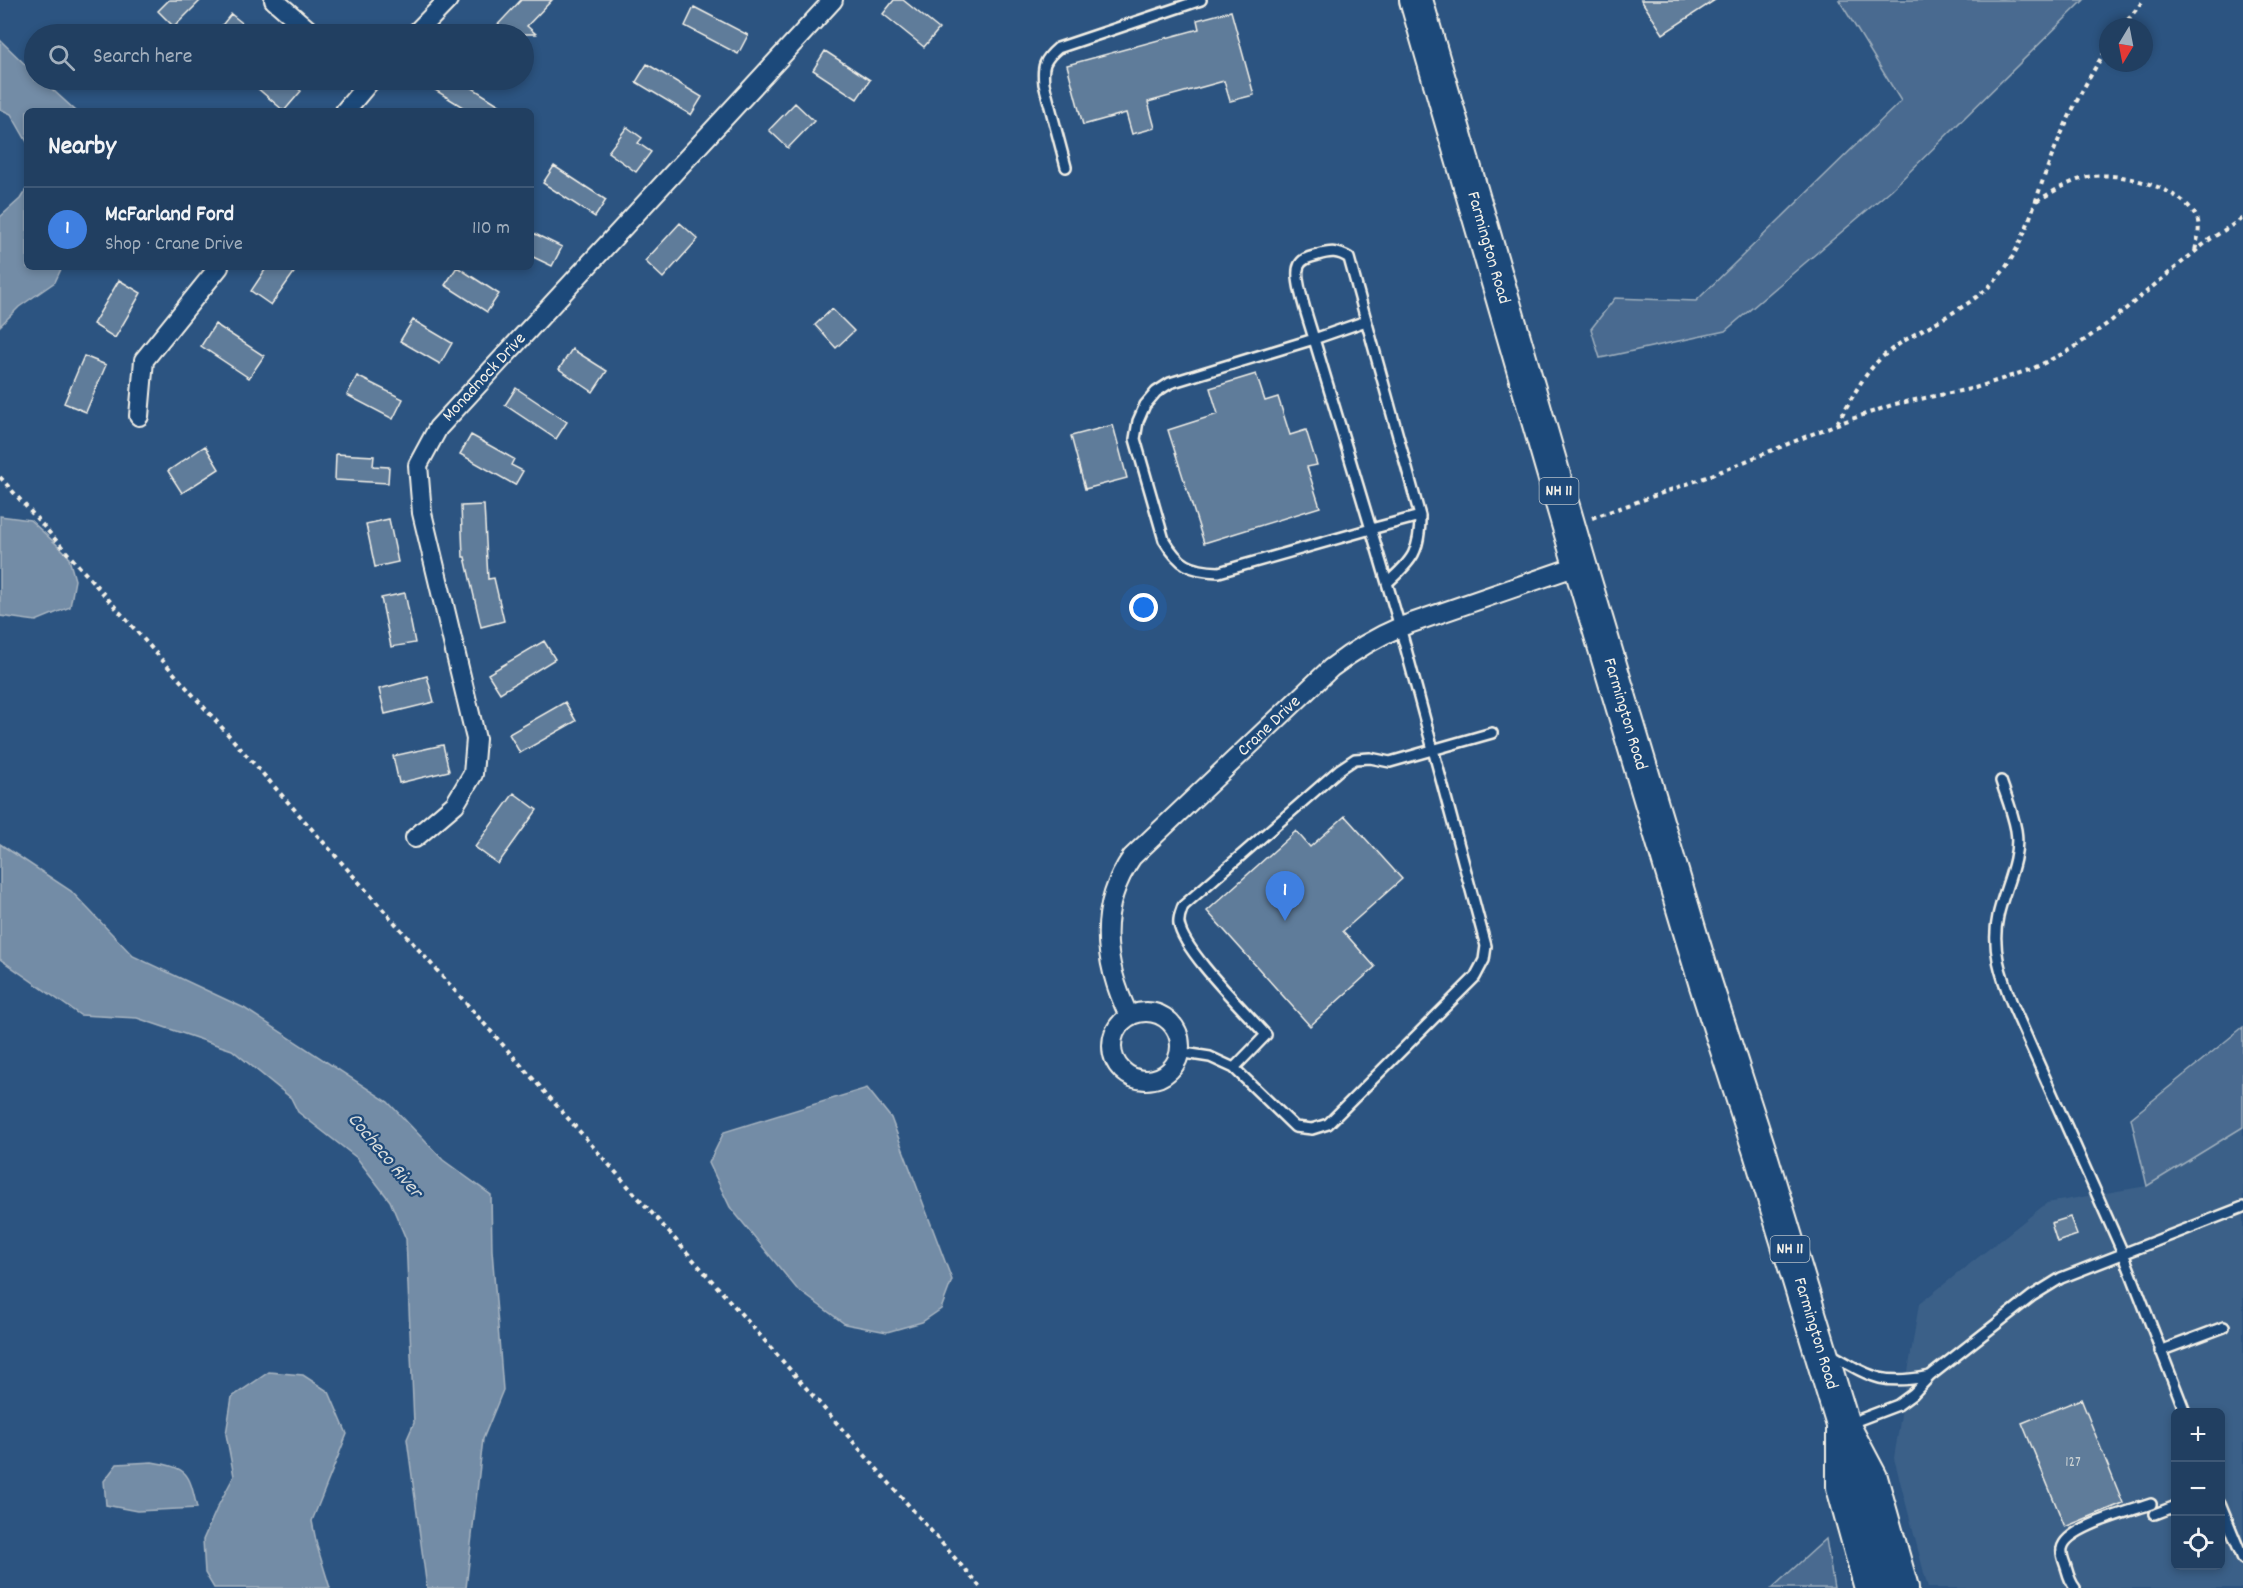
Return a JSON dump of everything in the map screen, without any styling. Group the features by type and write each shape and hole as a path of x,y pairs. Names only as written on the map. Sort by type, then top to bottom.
{"highway":[{"name":"Farmington Road","path":"1416,0 1580,565 1702,971 1843,1425 1871,1478 1902,1588"},
{"name":"Farmington Road","path":"1843,1425 1843,1486 1871,1588"}],"street":[{"path":"274,0 302,24"},
{"path":"425,24 448,0"},
{"name":"Monadnock Drive","path":"415,838 455,804 472,774 476,739 422,513 418,465 438,428 833,0"},
{"path":"347,108 361,90"},
{"path":"140,416 144,360 217,270"},
{"name":"Crane Drive","path":"1129,1016 1118,993 1110,966 1108,918 1120,876 1132,857 1330,668 1374,638 1580,565"},
{"path":"1149,1012 1160,1014 1169,1020 1175,1029 1179,1040 1178,1052 1172,1068 1163,1075 1143,1080 1132,1077 1124,1071 1113,1053 1112,1042 1120,1023 1129,1016 1149,1012"}],"lane":[{"path":"1066,167 1044,84 1043,73 1047,58 1058,48 1201,0"},
{"path":"1178,1052 1210,1057 1234,1068 1295,1127 1312,1129 1328,1124 1475,977 1484,960 1486,946 1434,750 1297,278 1298,267 1305,259 1328,252 1340,252 1349,258 1420,516 1420,533 1416,550 1404,567 1387,583"},
{"path":"1366,321 1170,382 1156,392 1145,405 1138,421 1135,439 1164,540 1185,566 1200,571 1219,572 1420,516"},
{"path":"1234,1068 1266,1035 1190,950 1179,925 1179,915 1184,906 1354,759 1370,758 1390,762 1492,734"},
{"path":"2001,781 2016,831 2015,856 1998,916 1995,945 2000,974 2123,1253 2183,1408"},
{"path":"1843,1425 1898,1405 1913,1394 1930,1376 2044,1287 2061,1278 2243,1206"},
{"path":"2160,1351 2224,1327"},
{"path":"1820,1349 1880,1379 1896,1381 1930,1376"},
{"path":"2075,1588 2062,1557 2062,1547 2066,1540 2074,1532 2087,1526 2151,1504"},
{"path":"2155,1514 2171,1508"},
{"path":"2225,1515 2243,1559"}],"path":[{"path":"2129,18 2144,0"},
{"path":"1837,424 1868,371 1887,352 1954,312 1998,277 2031,219 2046,171 2070,112 2099,62"},
{"path":"2036,201 2071,183 2092,176 2115,176 2140,181 2173,195 2188,207 2197,219 2199,232 2195,251"},
{"path":"1569,526 1704,478 1837,424 1895,404 1975,388 2032,369 2072,348 2111,321 2195,251 2243,218"},
{"path":"0,477 981,1588"}],"shaded area":[{"path":"1839,0 2084,0 1892,189 1725,331 1600,358 1591,329 1615,298 1696,301 1901,101"},
{"path":"2243,1027 2243,1127 2147,1186 2131,1118"},
{"path":"2243,1127 2243,1588 1928,1588 1894,1458 1919,1304 2047,1203 2147,1186"},
{"path":"1826,1539 1834,1588 1772,1588"}],"water":[{"path":"0,40 24,63 24,90 53,90 73,108 24,108 24,137 11,114 0,109"},
{"path":"24,193 24,270 61,270 55,282 19,307 0,326 0,217"},
{"path":"0,516 30,520 68,555 75,580 70,607 36,621 0,616"},
{"name":"Cocheco River","path":"0,844 71,891 133,956 244,1008 388,1102 443,1160 491,1195 492,1250 503,1390 483,1439 466,1588 427,1588 407,1439 414,1423 406,1239 390,1201 357,1158 298,1112 291,1098 232,1050 137,1018 80,1015 0,959"},
{"path":"867,1088 891,1118 952,1280 941,1309 922,1322 887,1332 845,1324 797,1289 730,1207 709,1163 724,1132"},
{"path":"269,1372 303,1375 329,1392 347,1434 312,1521 330,1588 214,1588 205,1573 203,1540 234,1476 226,1434 232,1397"},
{"path":"152,1462 174,1467 185,1474 192,1487 197,1508 137,1511 106,1505 104,1481 117,1464"}],"building":[{"path":"169,0 201,0 177,24 171,24 158,11"},
{"path":"521,0 552,0 529,24 498,24"},
{"path":"894,0 903,0 939,29 924,47 883,14"},
{"path":"1641,0 1715,0 1663,34"},
{"path":"694,7 748,35 738,54 685,26"},
{"path":"1231,11 1254,95 1230,101 1224,81 1148,102 1155,128 1132,134 1126,113 1083,125 1067,65 1199,29 1197,20"},
{"path":"231,14 244,24 223,24"},
{"path":"825,51 870,80 857,99 813,70"},
{"path":"647,64 702,97 691,115 636,82"},
{"path":"260,90 301,91 287,108 281,108"},
{"path":"435,90 476,90 504,108 464,108"},
{"path":"795,103 814,121 788,148 769,130"},
{"path":"627,127 642,138 638,143 651,152 636,172 608,152"},
{"path":"554,166 606,200 595,217 543,183"},
{"path":"680,223 698,239 663,278 645,261"},
{"path":"534,233 562,247 552,266 534,257"},
{"path":"265,270 296,270 271,305 251,291"},
{"path":"455,270 462,270 499,294 487,312 445,285"},
{"path":"119,280 141,293 115,338 93,324"},
{"path":"832,309 854,331 836,348 815,325"},
{"path":"413,320 452,343 440,364 400,341"},
{"path":"215,324 264,356 249,378 201,346"},
{"path":"572,349 607,371 593,392 559,369"},
{"path":"84,356 106,365 86,412 64,403"},
{"path":"1256,374 1265,401 1278,397 1290,435 1306,430 1317,465 1307,467 1320,507 1204,543 1168,430 1218,414 1210,388"},
{"path":"357,376 403,399 393,419 347,395"},
{"path":"516,388 567,422 556,439 505,405"},
{"path":"1113,425 1127,478 1085,489 1071,436"},
{"path":"471,435 514,459 511,465 523,471 515,485 460,454"},
{"path":"205,446 219,469 182,493 168,471"},
{"path":"336,454 374,456 373,466 389,467 388,483 335,480"},
{"path":"484,505 488,579 494,578 504,621 481,627 465,557 463,557 461,506"},
{"path":"389,519 398,562 375,567 366,524"},
{"path":"405,593 415,643 391,647 381,598"},
{"path":"544,641 555,659 500,693 488,674"},
{"path":"427,676 434,702 385,714 379,689"},
{"path":"565,702 576,721 520,753 509,734"},
{"path":"443,745 449,771 399,783 393,756"},
{"path":"514,793 537,810 498,864 475,847"},
{"path":"1345,816 1402,879 1343,931 1375,967 1310,1026 1207,911 1296,831 1310,847"},
{"path":"2070,1217 2077,1235 2057,1242 2051,1223"},
{"path":"2081,1399 2123,1503 2065,1527 2022,1423"}],"place":[{"name":"McFarland Ford","path":"1285,921"}]}
